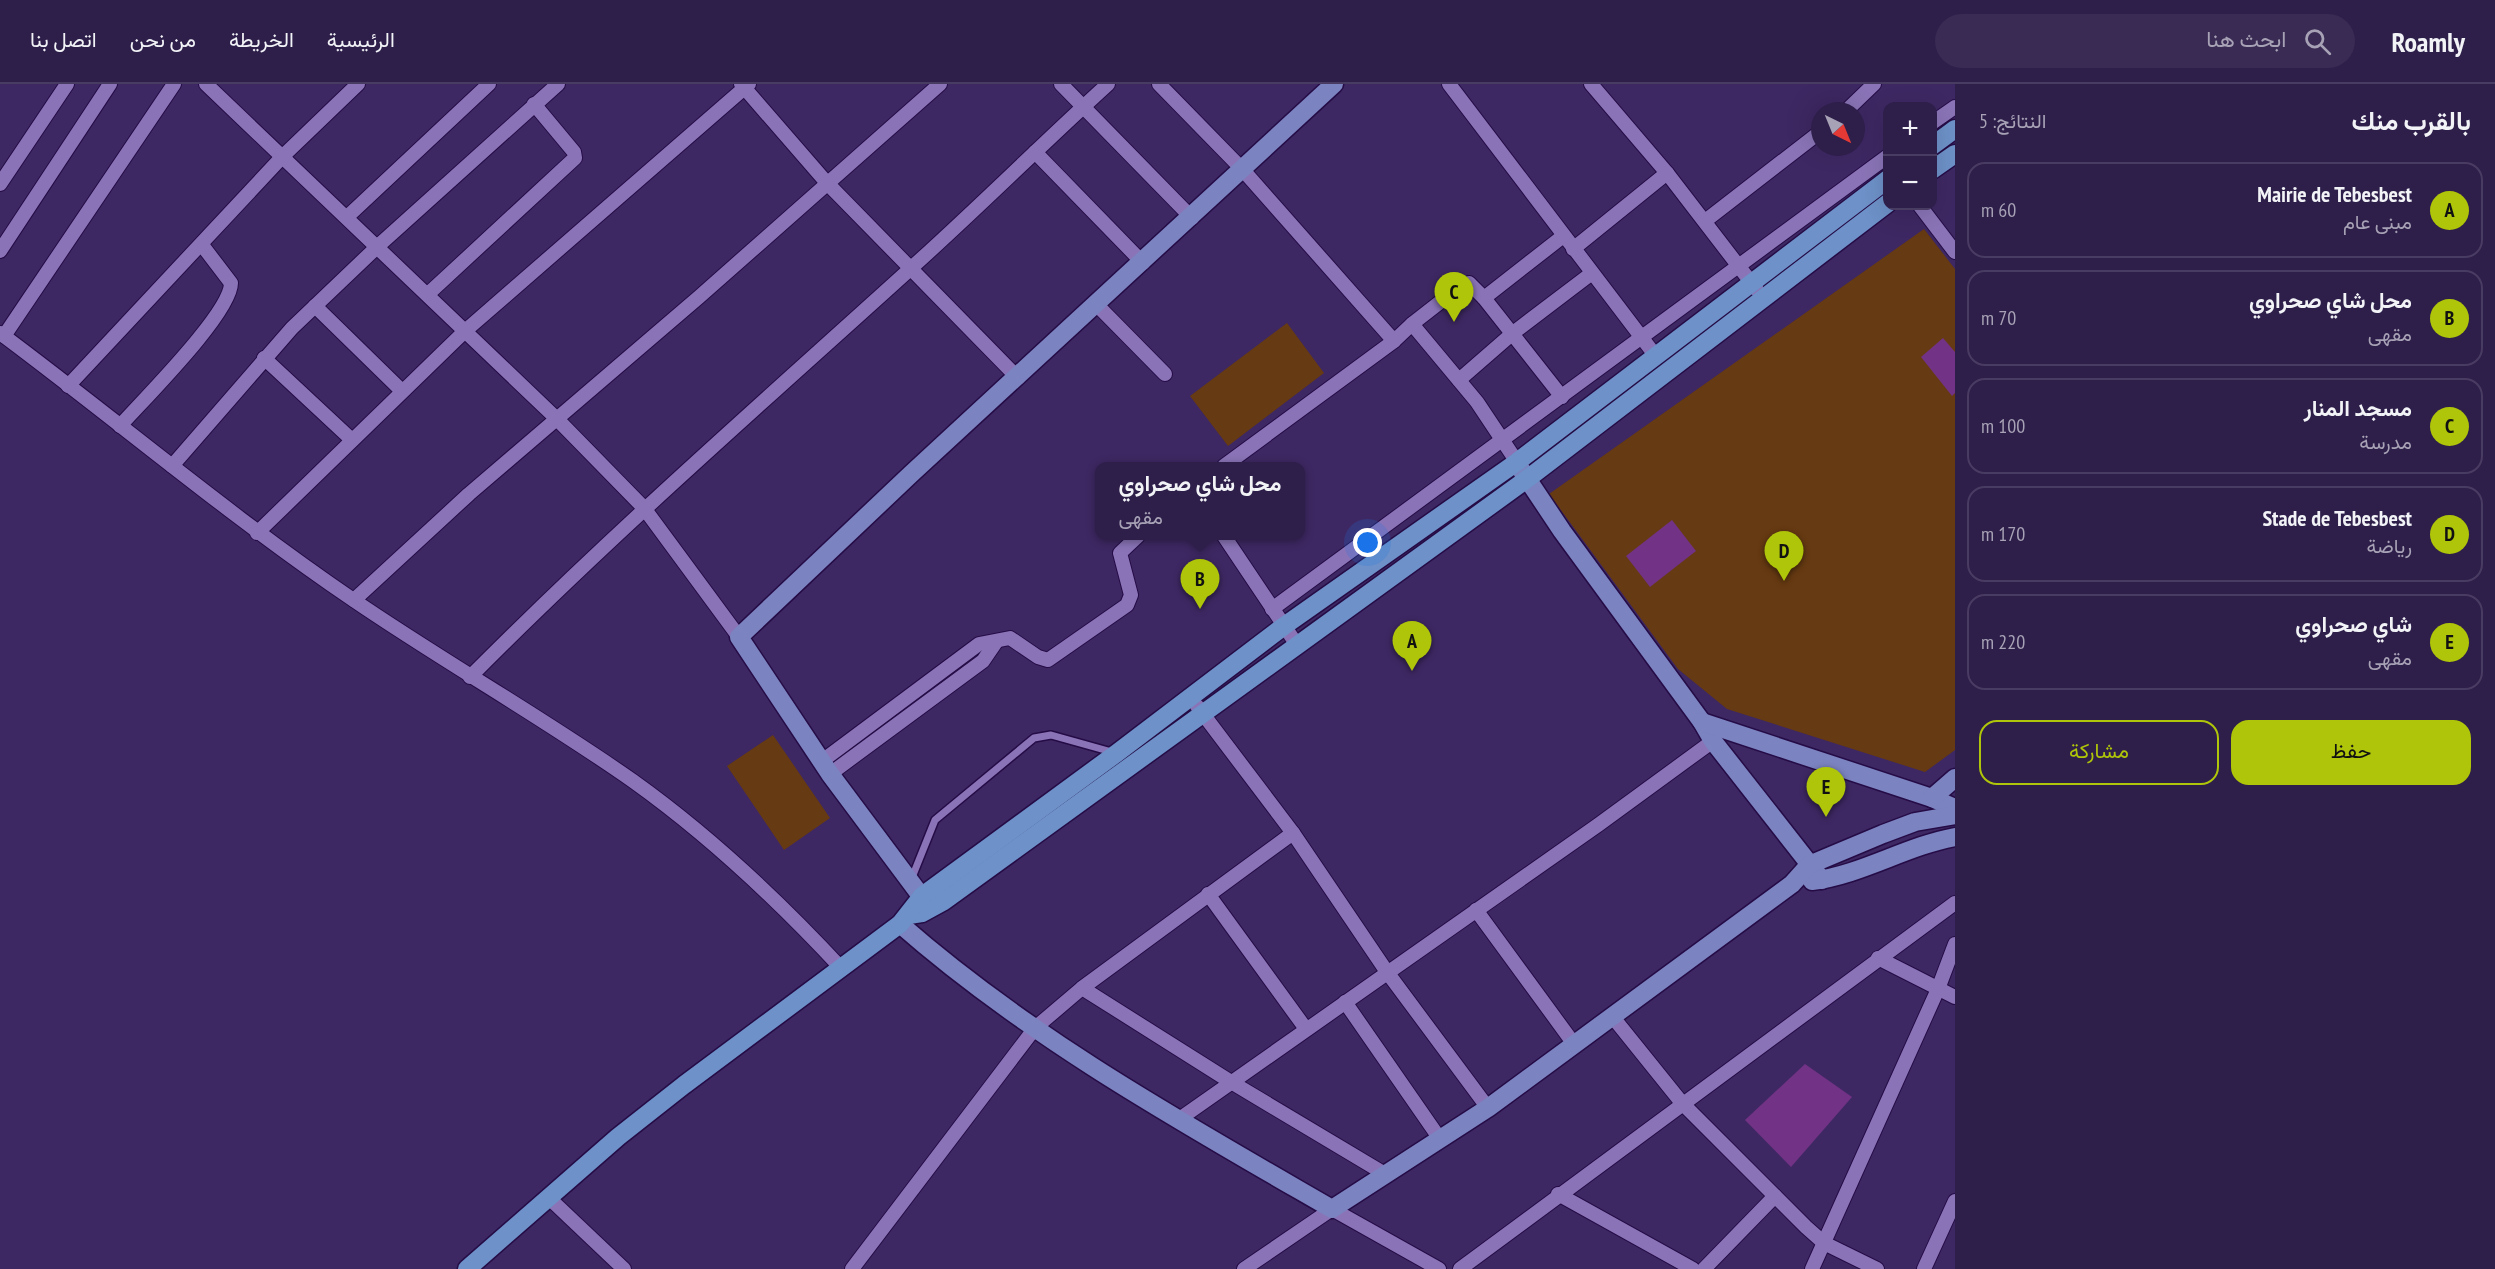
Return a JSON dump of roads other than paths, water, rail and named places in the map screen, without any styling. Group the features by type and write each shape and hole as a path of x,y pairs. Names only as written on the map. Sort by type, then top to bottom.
{"main road":[{"path":"1937,142 1955,129"},
{"path":"1937,167 1955,154"},
{"path":"926,903 1284,626 1517,462 1883,182"},
{"path":"467,1269 548,1197 684,1084 842,969 926,903 1203,713 1527,479 1883,206"},
{"path":"1427,525 1438,543"}],"street":[{"path":"3,175 67,84"},
{"path":"0,251 111,84"},
{"path":"174,84 1,337 68,386 257,533 354,600 597,757 683,819 784,907 842,969"},
{"path":"206,84 428,294 557,419 644,508 739,637 826,768 926,903"},
{"path":"68,386 283,156 358,84"},
{"path":"347,217 489,84"},
{"path":"172,466 264,358 315,306 378,246 558,84"},
{"path":"354,600 469,494 940,84"},
{"path":"1061,84 1192,218"},
{"path":"471,677 561,585 912,268 1108,84"},
{"path":"1159,84 1243,170 1394,341"},
{"path":"739,637 1334,84"},
{"path":"1449,84 1563,237 1655,355"},
{"path":"1591,84 1667,173 1763,298"},
{"path":"1855,102 1874,84"},
{"path":"257,533 465,331 745,85 827,183 1018,378"},
{"path":"428,294 575,158 574,152 534,104"},
{"path":"1937,120 1955,107"},
{"path":"1705,221 1811,139"},
{"path":"1035,152 1143,263"},
{"path":"1272,609 1883,159"},
{"path":"1573,249 1667,173"},
{"path":"1923,210 1955,252"},
{"path":"1484,298 1563,237"},
{"path":"120,426 202,334 228,298 231,283 202,245"},
{"path":"1459,380 1513,333 1592,273"},
{"path":"1229,462 1394,341 1464,283 1469,283 1484,298 1562,396"},
{"path":"1096,304 1165,374"},
{"path":"315,306 402,391"},
{"path":"1412,324 1459,380 1504,440 1527,479 1702,722 1713,741 1822,880"},
{"path":"264,358 352,440"},
{"path":"826,768 983,661 996,642 1010,638 1038,657 1048,660 1126,605 1131,595 1120,553 1134,540"},
{"path":"1227,540 1297,645"},
{"path":"1190,697 1293,833 1387,972 1488,1108"},
{"path":"1702,722 1932,798 1955,808"},
{"path":"1178,1120 1713,741"},
{"path":"1932,798 1955,778"},
{"path":"1244,1269 1488,1108 1792,884 1809,865 1915,822 1955,815"},
{"path":"852,1269 1035,1028 1082,988 1293,833"},
{"path":"1792,884 1822,880 1936,840 1955,837"},
{"path":"1208,894 1306,1029"},
{"path":"1460,1269 1558,1194 1955,903"},
{"path":"1476,910 1574,1044"},
{"path":"904,919 936,955 1035,1028 1178,1120 1439,1269"},
{"path":"1812,1269 1938,989 1955,944"},
{"path":"1878,958 1955,997"},
{"path":"1082,988 1231,1083 1385,1174"},
{"path":"1345,1002 1440,1139"},
{"path":"1612,1016 1682,1103 1824,1244 1877,1269"},
{"path":"1558,1194 1693,1269"},
{"path":"1704,1269 1775,1196"},
{"path":"548,1197 624,1269"},
{"path":"1924,1269 1955,1201"}],"lane":[{"path":"911,882 935,820 1034,738 1051,735 1118,753"}],"place":[{"name":"مسجد المنار","path":"1454,322"},
{"name":"Stade de Tebesbest","path":"1784,581"},
{"name":"محل شاي صحراوي","path":"1200,609"},
{"name":"Mairie de Tebesbest","path":"1412,671"},
{"name":"شاي صحراوي","path":"1826,817"}]}
